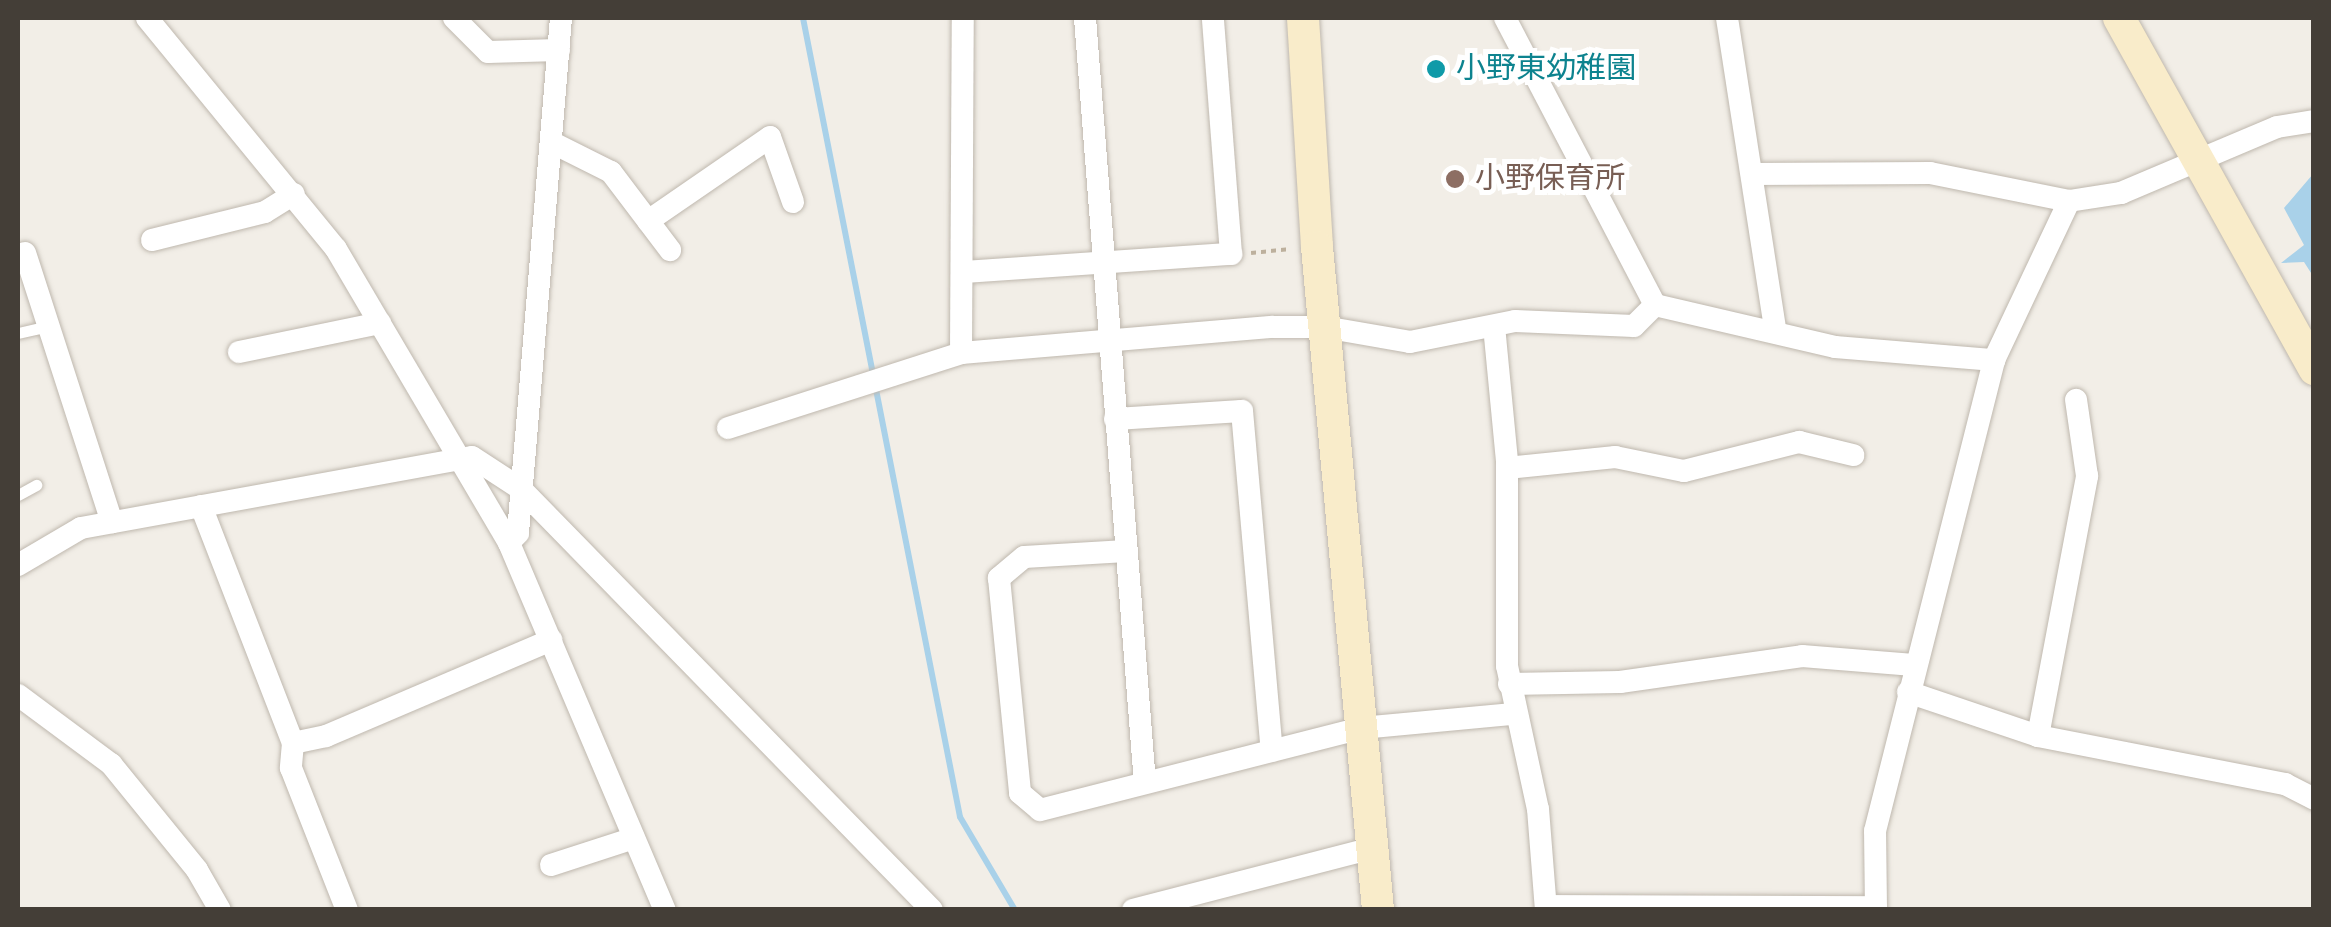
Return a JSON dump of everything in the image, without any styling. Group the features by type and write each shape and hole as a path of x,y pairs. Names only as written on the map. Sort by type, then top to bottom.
{"street":[{"path":"148,18 294,194 380,323 509,543 665,910"},
{"path":"454,18 488,52 558,50"},
{"path":"509,543 518,533 561,18"},
{"path":"961,353 964,272 958,105 963,18"},
{"path":"1085,18 1145,783"},
{"path":"964,272 1231,254 1213,18"},
{"path":"1303,18 1316,247 1378,910"},
{"path":"1505,18 1656,305"},
{"path":"1727,18 1775,328"},
{"path":"2119,18 2314,369"},
{"path":"1752,174 1930,173 2070,201 2121,192 2201,162 2277,127 2314,122"},
{"path":"648,221 770,137 792,202"},
{"path":"551,142 611,172 670,250"},
{"path":"152,240 265,212 294,194"},
{"path":"1494,326 1507,468 1512,714 1538,808 1546,908 1876,908 1875,830 1994,360 2070,201"},
{"path":"26,252 112,522"},
{"path":"728,428 961,353 1324,326 1410,342 1494,326 1634,326 1656,305"},
{"path":"1656,305 1775,328 1834,347 1994,360"},
{"path":"239,352 380,323"},
{"path":"2038,736 2087,476 2076,400"},
{"path":"1116,418 1242,410 1272,751"},
{"path":"1507,468 1615,457 1684,471 1799,442 1853,455"},
{"path":"18,565 54,540 112,522 456,455 472,457 522,489 932,910"},
{"path":"200,506 293,743 291,768 348,910"},
{"path":"1126,550 1024,557 998,578 1020,793 1040,810 1361,728 1512,714"},
{"path":"293,743 326,736 550,640"},
{"path":"1510,684 1620,682 1802,656 1914,665"},
{"path":"1908,692 2038,736 2286,784 2314,781"},
{"path":"18,694 111,764 197,870 220,910"},
{"path":"2286,784 2314,800"},
{"path":"551,865 634,838"},
{"path":"1133,910 1372,848"}],"lane":[{"path":"18,333 49,326"},
{"path":"18,495 36,485"}],"path":[{"path":"1231,254 1316,247"}],"water":[{"path":"2313,174 2313,276 2304,262 2281,263 2304,245 2284,208"}],"waterway":[{"path":"803,18 960,817 1015,910"}],"place":[{"name":"小野東幼稚園","path":"1436,69"},
{"name":"小野保育所","path":"1455,179"}]}
